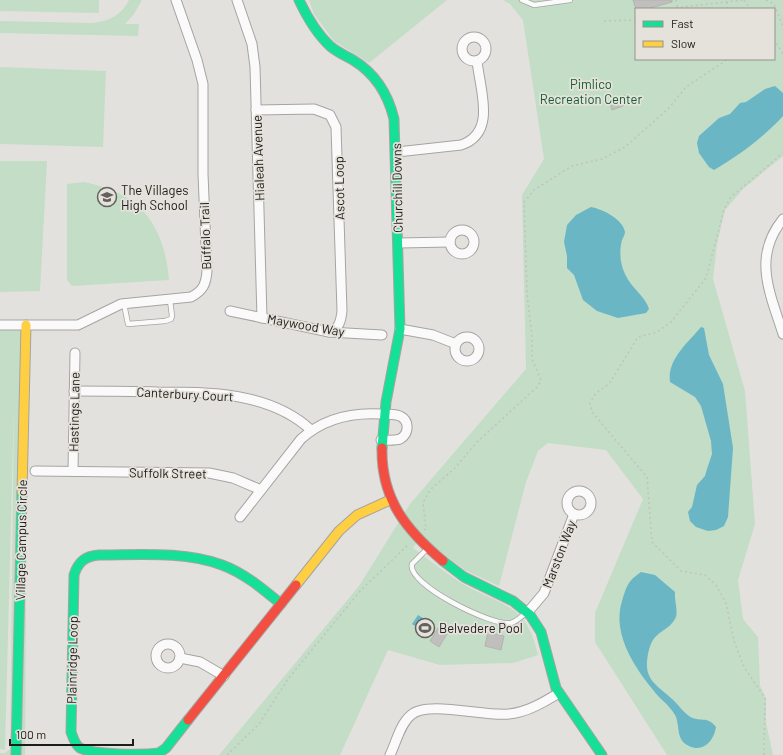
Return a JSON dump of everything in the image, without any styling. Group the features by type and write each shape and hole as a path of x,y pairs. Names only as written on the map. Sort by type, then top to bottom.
{"street":[{"name":"Buffalo Trail","path":"0,325 78,325 111,308 124,304 191,297 198,294 204,287 206,271 203,84 197,60 176,0"},
{"name":"Hialeah Avenue","path":"237,0 252,44 255,67 262,318"},
{"name":"Churchill Downs","path":"299,0 308,19 330,46 371,72 383,87 394,114 397,152 400,329 381,440 381,466 390,500 398,516 415,538 427,550 457,572 472,581 507,596 528,612 542,634 552,676 559,693 602,755"},
{"path":"397,152 461,145 471,142 478,135 484,116 476,61"},
{"name":"Ascot Loop","path":"256,110 314,109 330,115 336,127 342,311 338,326 334,331 329,332"},
{"path":"783,219 777,226 768,246 765,274 783,334"},
{"path":"398,242 450,242"},
{"name":"Maywood Way","path":"230,311 329,332 382,335"},
{"name":"Village Campus Circle","path":"16,755 26,325"},
{"path":"400,329 427,334 456,344"},
{"name":"Hastings Lane","path":"73,471 75,353"},
{"name":"Canterbury Court","path":"74,391 218,393 247,398 276,408 294,417 311,430"},
{"path":"240,517 288,455 311,430 322,423 345,416 370,413 399,416 404,419 407,430 400,438 381,440"},
{"name":"Suffolk Street","path":"36,471 209,474 233,478 261,490"},
{"name":"Plainridge Loop","path":"281,604 246,577 202,559 177,556 97,556 85,558 78,565 74,575 71,732 80,748 93,753 158,753 173,740 346,523 368,509 390,500"},
{"name":"Marston Way","path":"528,612 544,593 574,514"},
{"path":"180,658 200,662 224,676"},
{"path":"390,755 404,723 410,715 416,711 432,708 486,714 510,714 532,708 559,693"}],"lane":[{"path":"522,0 534,5 570,0"},
{"path":"124,304 128,324 166,322 171,319 172,316 170,300"},
{"path":"427,550 412,564 412,572 416,577 447,599 462,608 503,623 514,622 528,612"}],"path":[{"path":"676,0 678,8 743,0 749,8"},
{"path":"766,0 774,4 783,26"},
{"path":"727,2 727,8"},
{"path":"604,21 635,20"},
{"path":"775,41 783,54"},
{"path":"227,755 259,724 288,679 361,590 426,528 423,503 430,490 454,469 476,443 537,388 541,380 532,358 532,336 527,294 524,202 534,190 572,166 602,159 625,147 668,109 686,87 726,60"},
{"path":"764,755 765,698 744,667 734,641 726,603 716,585 705,575 681,571 652,542 647,477 592,412 590,403 596,393 610,384 638,337 657,332 671,322 706,278 724,210 730,198 783,153"}],"green space":[{"path":"0,0 99,0 99,13 0,11"},
{"path":"129,0 142,0 134,14 125,24 139,24 138,36 0,33 0,21 92,23 104,21 114,17 123,10"},
{"path":"309,0 447,0 369,63 334,41 314,14"},
{"name":"Pimlico Recreation Center","path":"503,0 783,0 783,156 743,189 725,210 717,244 713,279 745,391 755,524 738,580 743,619 758,637 760,686 766,698 766,723 773,755 667,755 595,642 595,613 643,499 606,450 548,443 538,451 526,482 499,586 465,570 421,537 413,548 461,583 514,610 528,627 538,655 513,663 440,665 388,650 340,755 219,755 359,586 410,504 526,369 522,195 544,159 523,20 510,4"},
{"path":"0,67 106,71 103,147 0,144"},
{"path":"0,161 47,161 40,291 0,292"},
{"path":"84,182 104,187 120,194 134,203 146,214 155,227 161,243 166,260 169,280 72,286 67,280 67,184"},
{"path":"0,329 28,330 25,755 0,755 0,753 5,753 10,749 14,402 5,750 0,749"}],"water":[{"path":"775,86 783,93 783,116 759,139 732,159 714,170 709,167 699,153 697,143 699,136 719,118 730,114 740,103 746,102 765,89"},
{"path":"591,207 611,215 623,227 625,233 621,244 620,253 623,270 631,284 645,300 649,309 646,313 618,318 597,311 583,300 574,275 567,268 567,256 564,242 567,225 576,215"},
{"path":"701,327 704,328 709,355 723,384 733,448 728,517 724,526 716,530 708,531 696,527 690,521 688,512 692,507 697,485 705,476 712,454 711,441 701,406 695,397 670,382 670,374 675,359"},
{"path":"641,572 655,575 675,592 676,616 668,627 656,636 650,646 647,663 649,676 656,685 687,714 693,718 706,720 713,723 716,727 713,737 703,747 694,748 682,740 675,714 660,698 635,666 623,640 620,627 622,601 628,584"},
{"name":"Belvedere Pool","path":"418,615 434,625 425,638 419,634 421,630 412,624"}],"building":[{"path":"633,0 672,0 672,2 651,8 636,8"},
{"path":"625,95 628,104 612,110 609,101"},
{"path":"438,628 447,634 439,647 430,641"},
{"path":"488,632 504,636 501,650 485,646"}],"traffic: fast":[{"path":"299,0 305,13 320,36 330,46 361,66 380,85 388,101 394,119 400,329 386,402 382,448"},
{"path":"16,755 22,492"},
{"path":"188,720 166,748 159,753 130,754 96,752 80,748 74,741 71,732 74,575 80,563 86,558 99,555 145,554 177,556 207,561 222,565 238,572 281,604"},
{"path":"443,561 464,577 513,601 530,615 541,632 556,688 602,755"}],"traffic: slow":[{"path":"22,492 26,325"},
{"path":"296,585 339,531 357,515 390,500"}],"traffic: jam":[{"path":"382,448 386,483 398,512 418,537 443,561"},
{"path":"188,720 296,585"}],"place":[{"name":"The Villages High School","path":"107,197"},
{"name":"Belvedere Pool","path":"425,628"}]}
